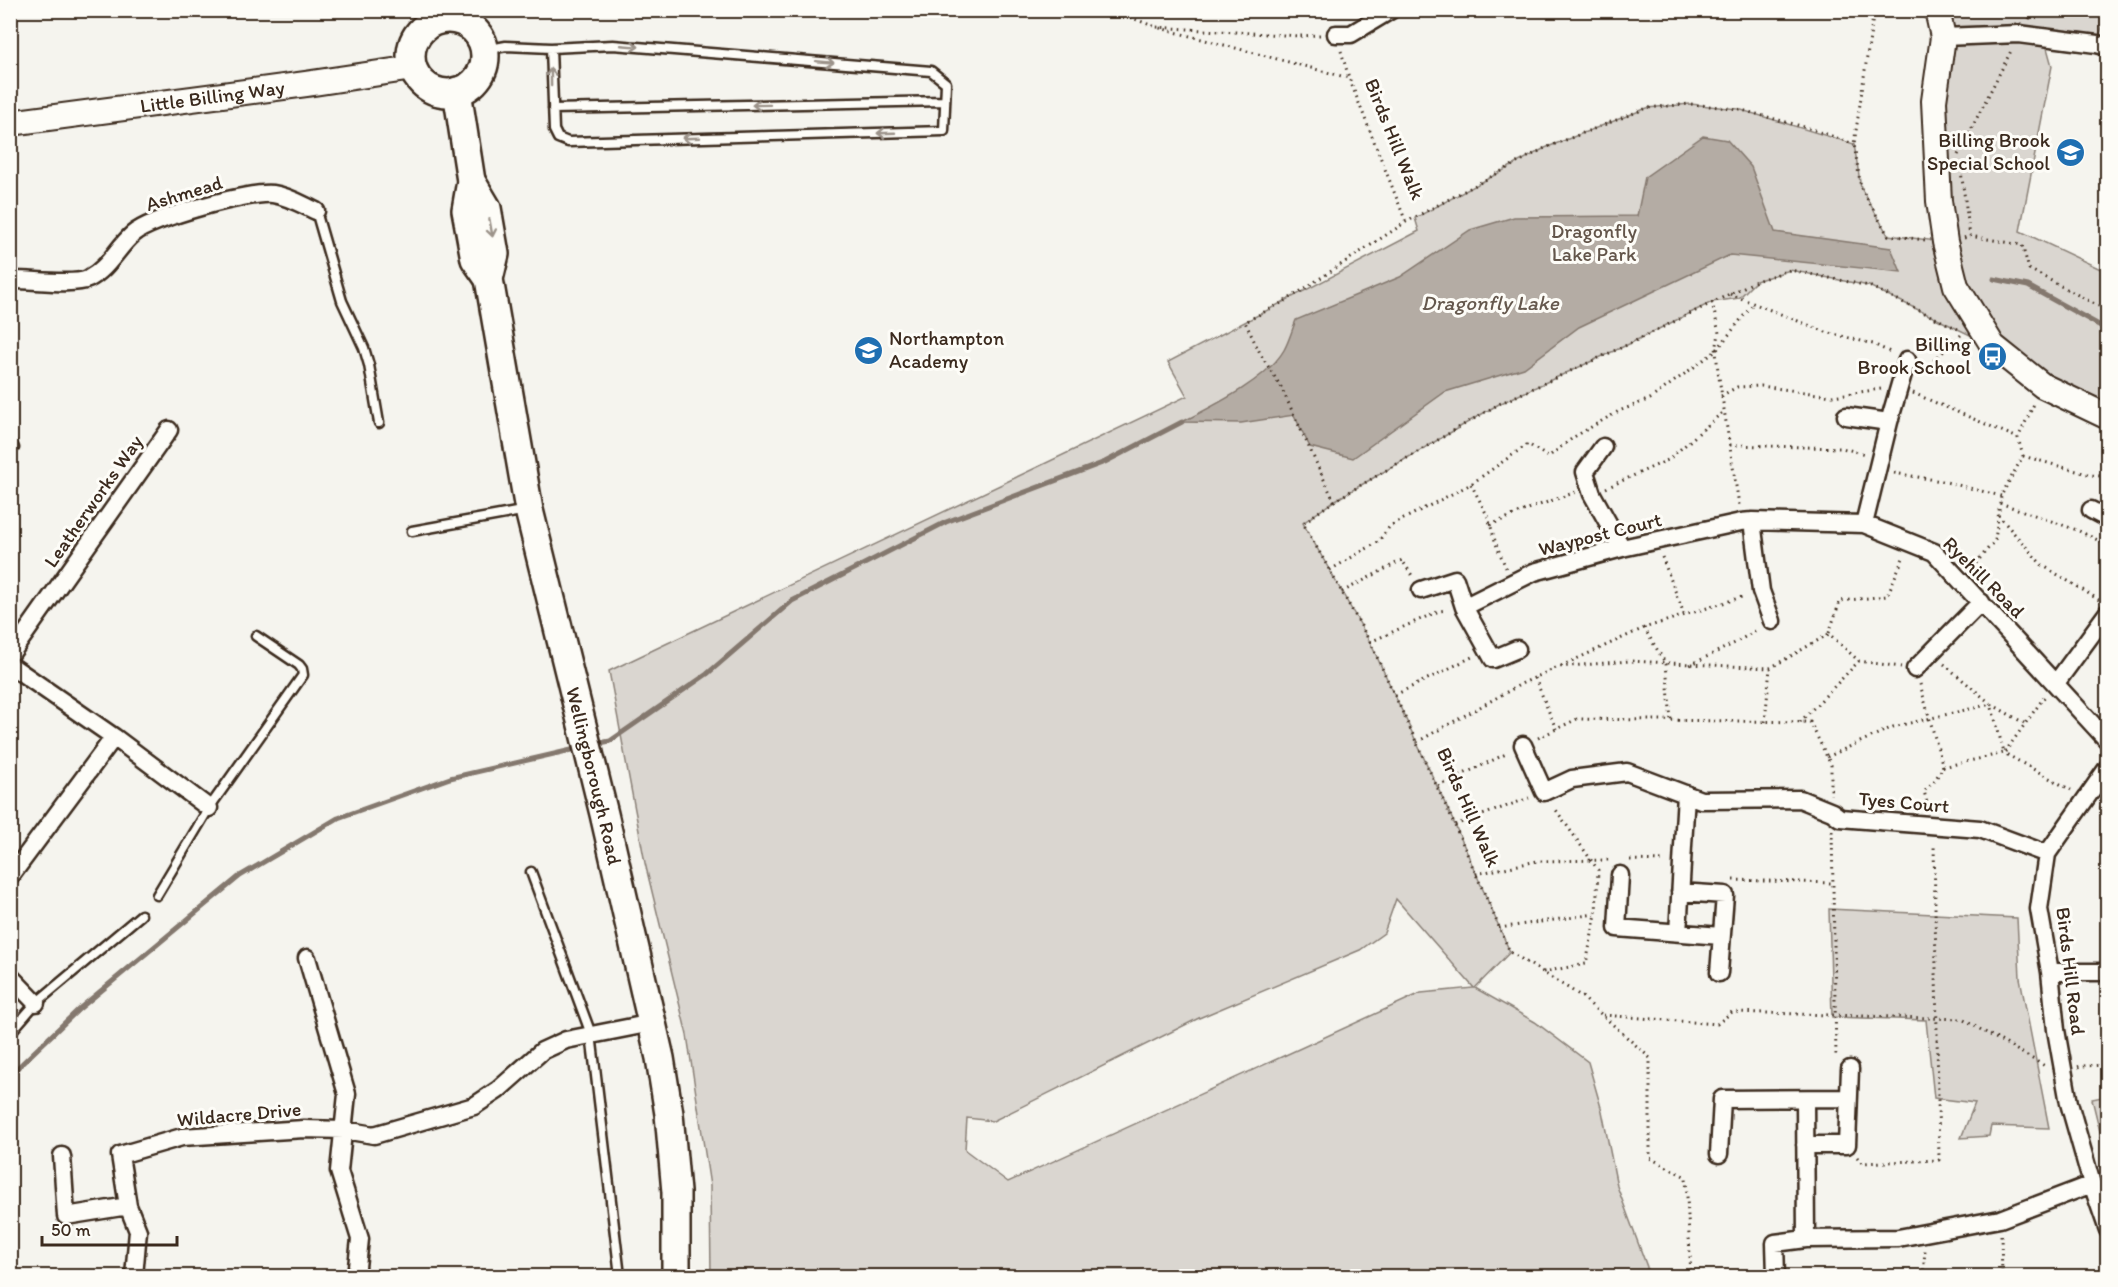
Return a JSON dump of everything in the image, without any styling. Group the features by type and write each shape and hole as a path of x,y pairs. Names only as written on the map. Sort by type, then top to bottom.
{"main road":[{"path":"447,15 472,28 480,38 485,61 481,71 467,87 458,91 444,92 431,88 420,80 413,68 411,56 418,34 426,26 447,15"},
{"name":"Wellingborough Road","path":"458,91 471,181 466,210 475,259 489,279 530,510 660,1058 669,1114 676,1191 676,1276"}],"street":[{"path":"1336,34 1351,34 1391,10"},
{"path":"1937,10 1943,37 1934,101 1939,201 1945,243 1956,286 1993,346 2043,386 2108,417"},
{"path":"1943,37 2019,34 2108,47"},
{"name":"Little Billing Way","path":"10,123 413,68"},
{"name":"Ashmead","path":"10,280 72,282 86,280 100,272 134,233 162,219 249,196 273,194 316,211"},
{"path":"1864,524 1907,360"},
{"path":"1846,416 1889,422"},
{"name":"Leatherworks Way","path":"10,655 169,430"},
{"path":"1603,447 1585,472 1591,491 1622,548"},
{"path":"2091,510 2108,519"},
{"path":"1747,521 1761,591 1772,621"},
{"name":"Ryehill Road","path":"1747,521 1864,524 1934,552 2108,741"},
{"name":"Waypost Court","path":"1464,607 1534,572 1622,548 1747,521"},
{"path":"1421,590 1455,579 1464,607 1493,659 1516,649"},
{"path":"1915,669 1981,602"},
{"path":"2056,683 2108,612"},
{"path":"10,664 114,737 209,808"},
{"path":"11,875 114,737"},
{"path":"1523,746 1544,792"},
{"name":"Birds Hill Road","path":"2108,767 2047,854 2039,909 2069,1103 2108,1230"},
{"name":"Tyes Court","path":"1544,792 1572,779 1627,772 1701,800 1800,799 1832,812 1840,818 1980,830 2047,854"},
{"path":"1678,933 1686,794"},
{"path":"1619,865 1617,928 1721,936"},
{"path":"1680,892 1725,895 1719,973"},
{"path":"307,958 347,1094 339,1171 360,1239 356,1276"},
{"path":"2050,972 2108,972"},
{"path":"10,976 36,1004"},
{"path":"344,1131 374,1135 474,1106 498,1090 542,1051 566,1040 652,1023"},
{"path":"1805,1145 1847,1145 1850,1069"},
{"path":"1719,1154 1722,1099 1848,1098"},
{"path":"1805,1099 1806,1239"},
{"name":"Wildacre Drive","path":"129,1206 120,1155 182,1137 304,1129 344,1131"},
{"path":"62,1156 66,1216 129,1206 138,1231 134,1276"},
{"path":"1776,1276 1774,1243 1806,1239 1898,1238 1926,1233 2000,1219 2092,1184"}],"lane":[{"path":"484,50 506,46 551,48 612,45 931,71 946,83 944,131 568,142 558,138 554,130 551,48"},
{"path":"553,109 945,101"},
{"path":"316,211 342,301 364,348 379,423"},
{"path":"10,440 14,448 10,450"},
{"path":"412,531 530,510"},
{"path":"156,895 209,808 303,675 299,665 256,636"},
{"path":"531,872 591,1034 620,1276"},
{"path":"10,1033 36,1004 141,915"}],"path":[{"path":"1970,237 1958,154 1977,122 2019,34 2034,10"},
{"path":"1113,11 1156,27 1300,36 1336,34 1349,78"},
{"name":"Birds Hill Walk","path":"1156,27 1349,78 1406,222"},
{"path":"1730,294 1826,332 1873,344 1907,360 1930,364 1964,332 1869,286 1790,270 1756,281 1629,344 1499,404 1334,501 1281,387 1261,355 1245,322 1287,300 1406,222 1545,148 1647,108 1690,104 1738,109 1812,129 1854,144"},
{"path":"1712,302 1719,333 1716,351 1721,396 1747,521"},
{"path":"1330,570 1378,542 1390,526 1470,484 1528,444 1548,457 1574,437 1610,416 1650,399 1716,351 1754,304"},
{"path":"1721,396 1737,387 1761,386 1832,396 1899,388 2018,438"},
{"path":"1961,581 1995,540 2001,496 2023,456 2018,438 2043,386"},
{"path":"1490,525 1528,509 1591,491 1668,460 1724,411"},
{"path":"1730,445 1842,448 1878,465 2001,496"},
{"path":"2023,456 2091,475 2108,477"},
{"path":"1470,484 1488,517 1512,583"},
{"name":"Birds Hill Walk","path":"1334,501 1303,523 1370,642 1455,825 1510,952 1581,996 1650,1058 1650,1158 1686,1177 1691,1276"},
{"path":"2000,502 2077,530 2108,544"},
{"path":"1998,515 2042,565 2108,605"},
{"path":"1657,541 1684,614"},
{"path":"1829,634 1840,600 1887,596 1909,542"},
{"path":"1342,592 1402,560 1421,590"},
{"path":"1558,667 1644,628 1761,591"},
{"path":"1370,642 1439,611 1464,607"},
{"path":"1688,665 1735,643 1772,621"},
{"path":"1644,628 1666,664 1671,721"},
{"path":"1395,695 1488,650"},
{"path":"1931,653 1991,704 2024,723"},
{"path":"1800,722 1858,661"},
{"path":"1765,722 1770,668"},
{"path":"1535,678 1556,729"},
{"path":"2004,753 2024,723 2056,683"},
{"path":"1991,704 2004,753"},
{"path":"1827,757 1893,727 1991,704"},
{"path":"1943,767 2004,753 2108,812"},
{"path":"1455,825 1544,792 1598,870 1596,914 1586,964 1543,972"},
{"path":"1476,874 1537,861 1590,859 1619,865 1682,862"},
{"path":"1726,880 1833,883"},
{"path":"1499,928 1596,914"},
{"path":"1602,1015 1717,1024 1732,1012 1962,1019 2065,1077 2081,1066 2108,1065"},
{"path":"2000,1219 2002,1276"},
{"path":"1923,1276 1926,1233"}],"green space":[{"name":"Dragonfly Lake Park","path":"1937,11 2107,11 2097,44 2044,37 2052,66 2020,231 2107,272 2107,417 1993,346 1869,286 1790,270 1756,281 1739,298 1712,302 1629,344 1499,404 1334,501 1303,523 1370,642 1455,825 1510,952 1475,988 1535,1022 1588,1062 1602,1111 1617,1186 1647,1267 1647,1276 711,1276 710,1186 687,1035 645,863 609,671 1187,396 1168,362 1419,231 1415,218 1545,148 1647,108 1690,104 1738,109 1854,144 1861,188 1888,235 1945,242","holes":["1396,899 1474,988 1421,993 1008,1182 965,1150 967,1118 993,1121 1199,1018 1360,950 1384,933"]},
{"path":"1829,909 2017,918 2020,978 2049,1128 1991,1126 1989,1136 1961,1138 1975,1103 1934,1098 1926,1020 1832,1017"},
{"path":"2108,1096 2107,1160 2092,1099"}],"water":[{"name":"Dragonfly Lake","path":"1703,136 1727,140 1751,167 1775,232 1891,248 1901,272 1730,255 1579,327 1524,368 1445,392 1353,458 1310,447 1294,415 1241,423 1182,422 1238,392 1265,372 1284,350 1296,320 1400,277 1470,230 1514,217 1637,216 1645,177"}],"waterway":[{"path":"1994,279 2028,286 2108,330"},
{"path":"595,744 610,741 707,674 792,601 946,522 1105,462 1182,422"},
{"path":"10,1075 79,1009 240,876 338,818 450,778 580,748"}],"place":[{"name":"Billing Brook Special School","path":"2071,152"},
{"name":"Northampton Academy","path":"868,350"},
{"name":"Billing Brook School","path":"1992,356"}]}
